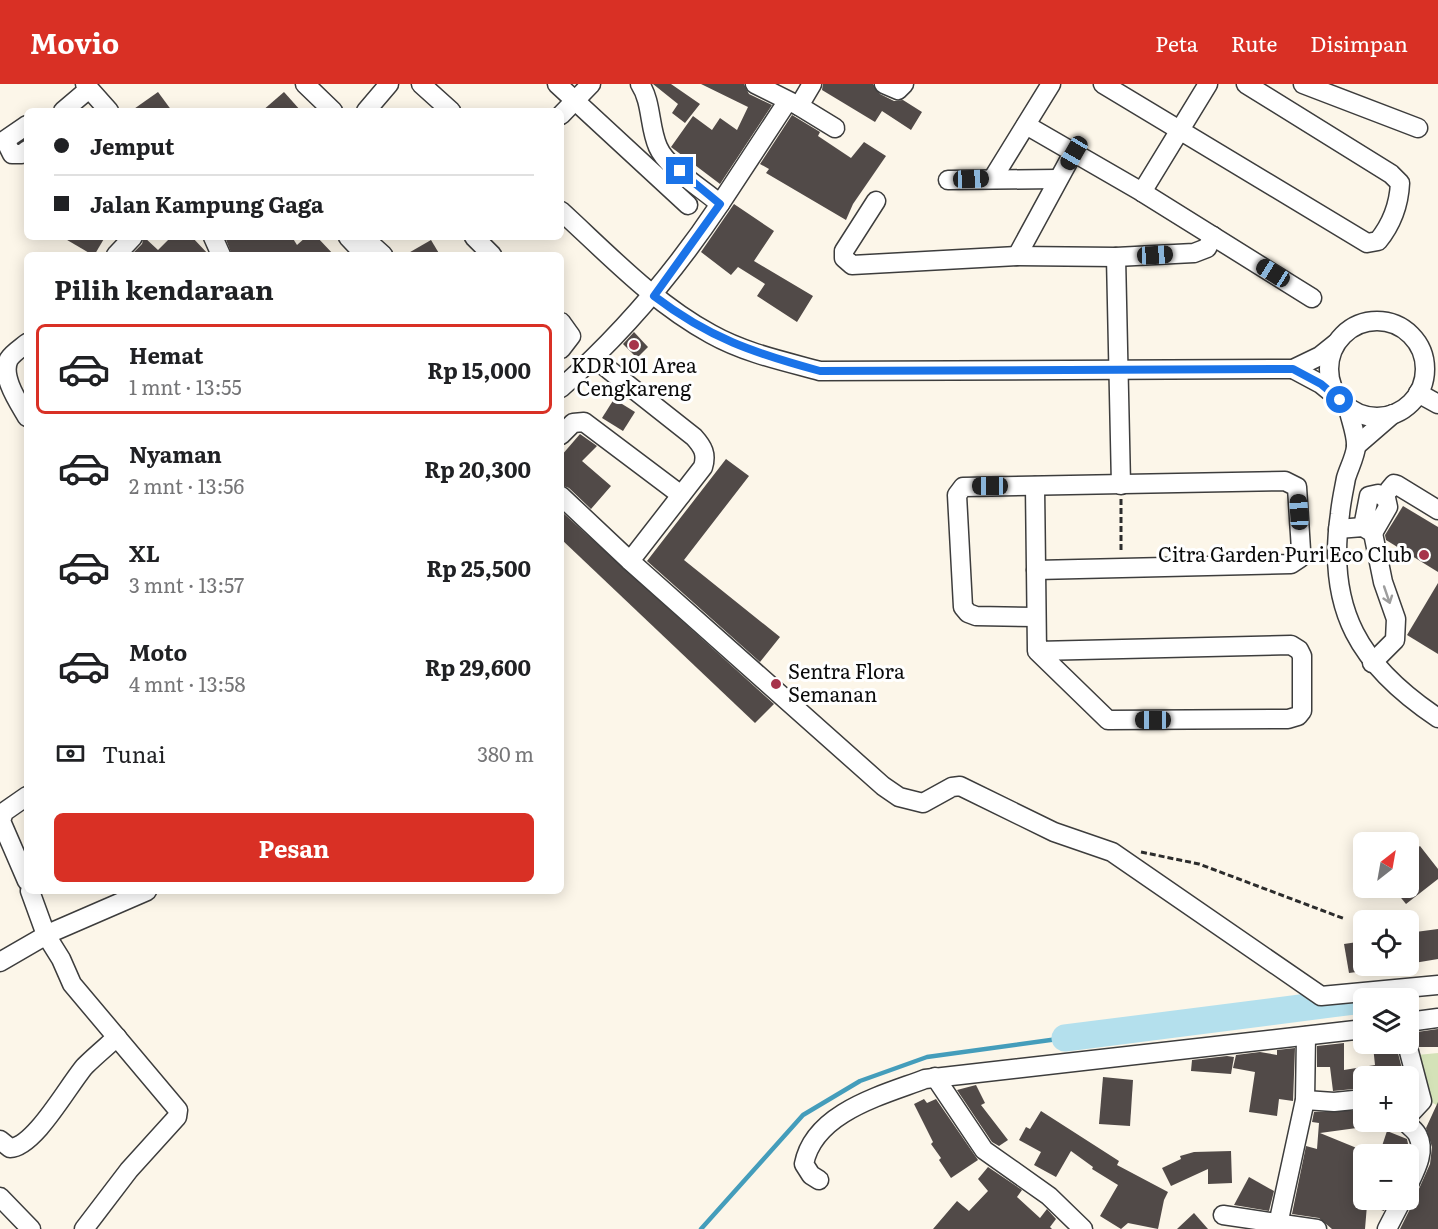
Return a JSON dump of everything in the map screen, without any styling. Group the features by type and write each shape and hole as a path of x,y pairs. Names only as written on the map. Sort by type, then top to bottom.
{"street":[{"path":"305,84 330,108"},
{"path":"369,108 389,84"},
{"path":"421,84 448,108"},
{"path":"557,84 688,205"},
{"path":"564,112 591,84"},
{"path":"640,84 646,93 658,148 665,159 720,204"},
{"path":"755,84 835,128"},
{"path":"564,385 654,296 793,104 812,84"},
{"path":"993,178 1051,84"},
{"path":"1103,84 1367,243 1378,241 1387,230 1399,198 1400,183 1391,174 1246,84"},
{"path":"1142,192 1208,84"},
{"path":"1303,84 1418,128"},
{"path":"66,108 87,86 105,108"},
{"path":"1026,125 1142,192 1312,298"},
{"path":"24,127 5,140 12,154 24,152"},
{"path":"1017,256 1074,153"},
{"path":"948,180 1058,179"},
{"path":"876,201 844,251 844,258 852,265 1017,256 1116,257 1194,253 1207,248 1213,236"},
{"path":"564,214 654,296 712,335 755,353 820,371 1118,372 1293,369 1320,356 1358,324 1377,321 1397,325 1413,337 1422,355 1424,375 1418,393 1412,401 1356,446 1346,478 1338,529 1338,567 1344,606 1355,636 1372,663 1405,695 1438,718"},
{"path":"119,252 130,240"},
{"path":"351,240 362,252"},
{"path":"366,240 380,252"},
{"path":"477,240 489,252"},
{"path":"1116,257 1121,485"},
{"path":"564,326 571,336 564,345"},
{"path":"1335,344 1328,369 1330,382 1344,403 1356,446"},
{"path":"24,346 7,364 7,398 24,414"},
{"path":"594,358 702,446 706,458 703,467 630,561"},
{"path":"1293,369 1321,384 1344,403 1365,415 1395,413"},
{"path":"1418,393 1438,404"},
{"path":"564,432 573,423 584,422 681,495"},
{"path":"1036,570 1291,564 1298,561 1301,550 1298,490 1292,482 967,486 961,488 957,495 964,609 976,616 1036,616"},
{"path":"1389,490 1394,484 1397,485 1438,510"},
{"path":"1035,486 1037,651 1108,720 1288,719 1298,716 1302,711 1302,656 1291,645 1037,651"},
{"path":"564,499 630,561 874,778 899,797 923,803 952,787 960,786 1054,832 1112,852 1321,996 1438,985"},
{"path":"1338,529 1368,530 1396,619 1395,640 1372,663"},
{"path":"24,798 4,812 1,821 3,833 24,875"},
{"path":"31,894 46,935 61,959 72,984 175,1105 177,1117 129,1170 84,1229"},
{"path":"0,962 46,935 140,894"},
{"path":"1419,1021 1438,1018"},
{"path":"819,1180 811,1175 804,1164 807,1150 833,1119 890,1092 935,1077 1353,1030"},
{"path":"1278,1227 1305,1101 1306,1036"},
{"path":"0,1140 10,1148 22,1143 44,1121 87,1064 117,1038"},
{"path":"935,1077 984,1150 1049,1196 1083,1229"},
{"path":"1419,1090 1422,1101 1419,1104"},
{"path":"1305,1101 1353,1100"},
{"path":"1417,1132 1421,1145 1419,1158"},
{"path":"0,1197 31,1229"},
{"path":"1387,1229 1397,1210"},
{"path":"1223,1215 1278,1227 1317,1229"}],"path":[{"path":"1121,485 1121,568"},
{"path":"1112,852 1145,852 1198,864 1345,919"}],"green space":[{"path":"1438,1053 1438,1106 1419,1095 1417,1055"}],"building":[{"path":"653,84 671,84 700,104 685,123 672,113 678,104"},
{"path":"701,84 744,84 749,94 772,105 720,184 671,147 693,116 712,130 720,118 737,130 748,107"},
{"path":"823,84 873,84 880,94 894,101 903,100 922,112 911,130 882,111 875,122 822,90"},
{"path":"158,92 170,108 135,108"},
{"path":"284,92 298,108 265,108"},
{"path":"792,115 820,132 818,136 851,158 864,142 886,156 853,204 846,220 766,173 769,169 760,164"},
{"path":"734,204 774,231 754,261 813,296 797,322 757,296 765,284 738,267 731,275 701,252"},
{"path":"67,240 103,240 96,252 88,252"},
{"path":"143,240 147,240 158,250 168,240 195,240 206,252 134,252"},
{"path":"226,240 294,240 297,245 303,240 320,240 331,252 231,252"},
{"path":"431,240 438,252 410,252"},
{"name":"KDR 101 Area Cengkareng","path":"634,332 648,347 637,358 623,344"},
{"path":"614,399 635,412 623,431 602,418"},
{"path":"580,434 597,446 582,461 611,486 591,509 569,488 564,486 564,453"},
{"path":"726,459 749,476 684,560 780,637 760,662 647,561"},
{"name":"Citra Garden Puri Eco Club","path":"1403,506 1438,527 1438,572 1386,540 1385,535"},
{"path":"564,514 774,704 755,723 564,542"},
{"name":"Citra Garden Puri Eco Club","path":"1438,583 1438,654 1407,635"},
{"path":"1419,847 1438,869 1438,879 1419,894"},
{"path":"1401,898 1414,898 1406,904"},
{"path":"1438,929 1438,959 1419,962 1419,932"},
{"path":"1353,943 1353,972 1349,973 1344,944"},
{"path":"1438,1029 1438,1047 1419,1047 1419,1032"},
{"path":"1344,1043 1344,1070 1353,1069 1353,1089 1333,1091 1330,1067 1317,1067 1317,1046"},
{"path":"1295,1048 1293,1101 1279,1099 1277,1116 1249,1112 1255,1072 1233,1068 1236,1055 1260,1052 1277,1055 1277,1050"},
{"path":"1374,1054 1398,1054 1401,1066 1369,1066 1375,1065"},
{"path":"1234,1057 1231,1074 1191,1071 1192,1060"},
{"path":"1103,1077 1133,1080 1130,1126 1099,1124"},
{"path":"976,1085 985,1103 981,1105 1008,1140 999,1146 992,1142 957,1090"},
{"path":"924,1099 927,1103 936,1099 978,1160 951,1178 931,1144 933,1142 914,1104"},
{"path":"1438,1102 1438,1229 1400,1229 1410,1210 1419,1210 1419,1189 1430,1164 1432,1147 1426,1128"},
{"path":"1353,1110 1353,1128 1320,1133 1353,1146 1353,1210 1367,1210 1365,1229 1332,1229 1319,1218 1292,1214 1306,1146 1317,1149 1319,1123 1312,1122 1314,1112"},
{"path":"1041,1111 1119,1161 1117,1165 1168,1192 1158,1229 1128,1223 1121,1229 1100,1216 1118,1185 1092,1169 1093,1167 1071,1151 1056,1177 1034,1165 1041,1152 1019,1140 1026,1127 1030,1129"},
{"path":"1387,1132 1390,1132 1407,1139 1408,1144 1383,1144"},
{"path":"1231,1151 1232,1183 1208,1184 1208,1169 1171,1186 1162,1168 1181,1159 1180,1156 1194,1152"},
{"path":"988,1167 1022,1190 1017,1197 1040,1218 1047,1209 1056,1219 1050,1227 1052,1229 933,1229 957,1201 969,1211 988,1191 978,1179"},
{"path":"1249,1177 1274,1191 1269,1211 1234,1205"},
{"path":"1194,1213 1208,1229 1177,1229"}],"waterway":[{"path":"1065,1038 1353,1001"},
{"path":"701,1229 803,1115 860,1081 927,1057 1065,1038"}],"place":[{"name":"KDR 101 Area Cengkareng","path":"634,345"},
{"name":"Citra Garden Puri Eco Club","path":"1424,555"},
{"name":"Sentra Flora Semanan","path":"776,684"}],"route":[{"path":"680,171 720,204 654,296 712,335 755,353 820,371 1118,372 1293,369 1321,384 1340,400"}]}
